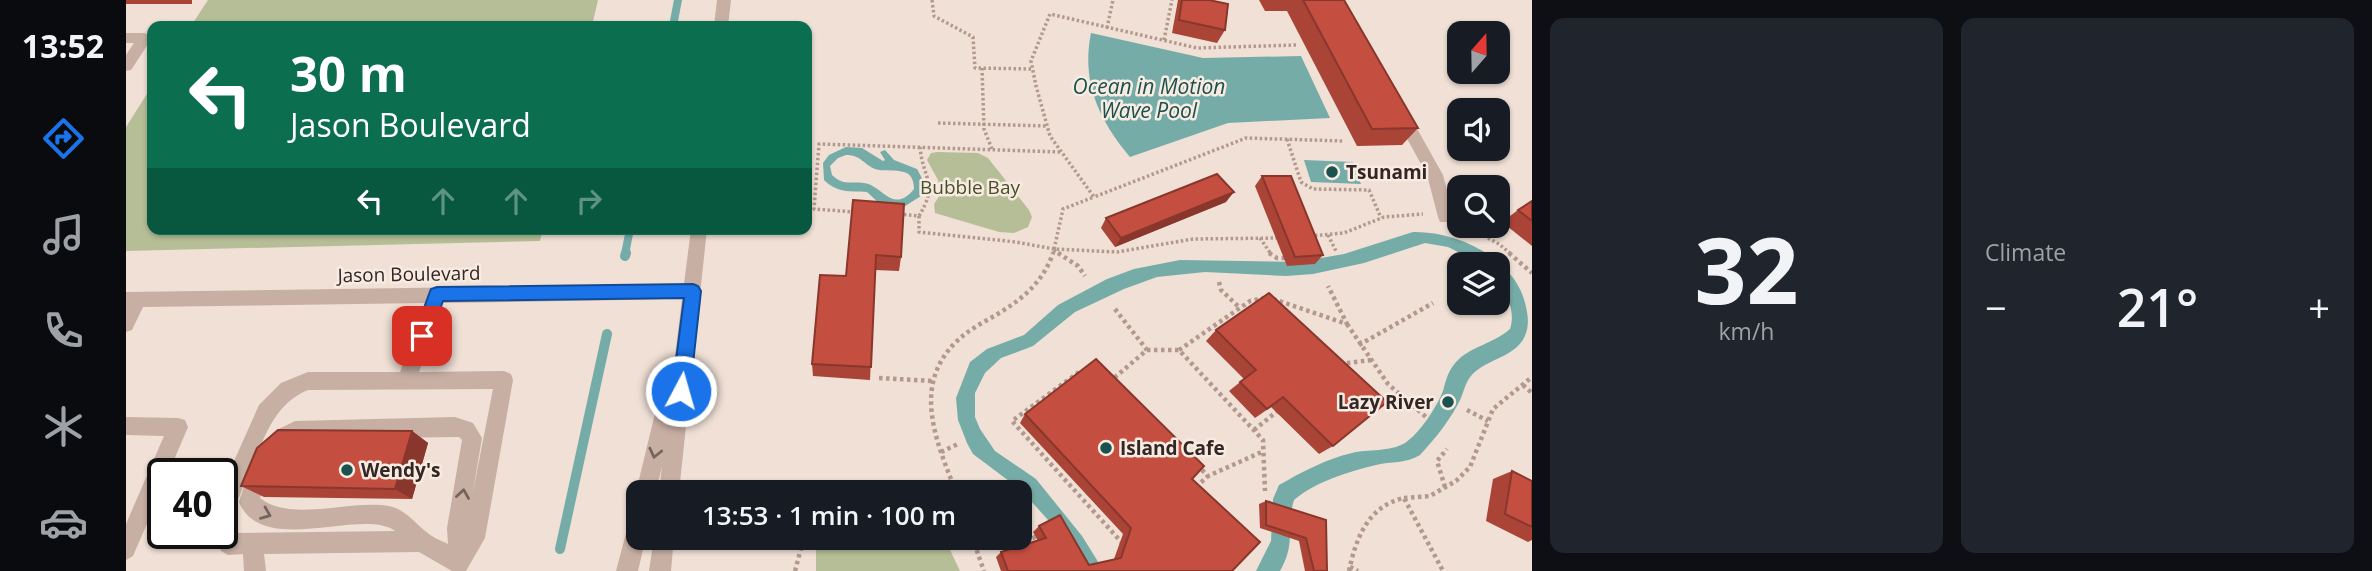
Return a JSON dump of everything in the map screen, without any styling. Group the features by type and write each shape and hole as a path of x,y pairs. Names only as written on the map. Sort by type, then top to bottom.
{"street":[{"path":"722,21 724,0"},
{"path":"126,38 145,38 126,66"},
{"path":"1396,105 1435,175 1446,218"},
{"path":"671,480 698,235"},
{"path":"649,480 693,291"},
{"name":"Jason Boulevard","path":"132,300 693,291"},
{"path":"407,379 437,294"},
{"path":"126,324 132,300"},
{"path":"238,475 265,411 288,389 308,381 504,380 475,538 459,566"},
{"path":"126,426 178,427 126,550"},
{"path":"455,426 466,430 472,438 457,528 459,566 421,541 394,518 369,515 280,519 257,511 249,502 261,462 273,443 295,430 455,426"},
{"path":"238,544 421,541"},
{"path":"253,543 255,571"},
{"path":"627,571 632,550"},
{"path":"660,571 662,550"}],"path":[{"path":"932,0 934,16 973,37 975,68 1033,69"},
{"path":"1107,28 1113,0"},
{"path":"1164,41 1172,0"},
{"path":"1094,197 1050,136 1031,61 1050,14 1197,48 1296,45"},
{"path":"982,68 984,124 992,150"},
{"path":"938,124 1047,126"},
{"path":"952,480 929,418 929,391 933,381 948,351 966,334 998,315 1041,279 1054,249 1063,209 1246,138 1343,141"},
{"path":"1287,139 1301,182 1313,189 1369,190 1381,218"},
{"path":"867,212 814,209 819,144 1061,152"},
{"path":"920,147 920,163 929,176 932,193 919,216 919,232 1016,242 1054,249 1117,252 1193,239 1291,237"},
{"path":"1303,237 1344,233 1381,218 1407,213 1446,218"},
{"path":"893,214 919,216"},
{"path":"1328,235 1336,251"},
{"path":"1488,238 1499,244 1532,273"},
{"path":"1260,239 1265,250 1277,260 1299,257"},
{"path":"1054,249 1078,266 1085,275"},
{"path":"1219,282 1221,290 1240,308"},
{"path":"1328,286 1359,345 1388,384 1426,417"},
{"path":"1114,378 1146,350 1180,350 1250,301 1264,298 1286,301 1328,322 1347,324"},
{"path":"1359,345 1433,303"},
{"path":"1115,309 1146,350"},
{"path":"1180,350 1263,440 1265,491"},
{"path":"1335,364 1371,360"},
{"path":"1085,368 1012,421 1088,508 1128,549"},
{"path":"1105,369 1124,388"},
{"path":"1358,571 1350,569 1353,549 1369,518 1381,506 1396,499 1430,496 1456,481 1470,467 1493,409 1532,377"},
{"path":"879,378 933,381"},
{"path":"1523,385 1532,393"},
{"path":"1254,430 1284,406"},
{"path":"1466,410 1488,421"},
{"path":"941,452 960,443"},
{"path":"1445,487 1437,461 1447,449"},
{"path":"1188,495 1208,476 1264,451"},
{"path":"1189,457 1208,476"},
{"path":"1405,498 1443,571"},
{"path":"1032,538 1046,532"},
{"path":"795,571 801,550"},
{"path":"977,550 984,571"}],"green space":[{"path":"208,0 598,0 593,21 194,21"},
{"path":"147,94 147,235 542,235 540,241 126,251 126,127"},
{"name":"Bubble Bay","path":"931,153 978,153 988,158 1029,210 1032,217 1028,227 1014,233 999,232 935,213 934,204 940,195 938,180 927,160"},
{"path":"816,550 950,550 960,571 816,571"}],"water":[{"name":"Ocean in Motion Wave Pool","path":"1091,33 1203,58 1301,56 1330,118 1228,123 1130,157 1109,129 1095,100 1089,68"},
{"path":"846,147 862,148 883,161 885,160 880,152 885,150 894,160 917,169 924,182 921,196 902,208 880,204 867,192 834,187 824,180 823,163 829,155","holes":["851,155 875,169 906,173 913,181 914,189 907,196 894,199 870,185 840,181 832,175 830,166 838,158"]},
{"name":"Tsunami","path":"1304,160 1353,162 1361,184 1311,182"},
{"name":"Lazy River","path":"1413,232 1447,237 1484,252 1458,252 1448,247 1425,243 1364,263 1313,274 1286,276 1205,272 1157,277 1075,312 1033,346 1001,358 985,373 975,393 975,417 980,429 995,451 1036,479 1082,536 1101,571 1078,571 1049,521 1032,502 1032,480 1008,480 973,454 967,443 958,420 956,398 970,362 987,349 1024,335 1058,305 1107,279 1134,269 1180,260 1298,262 1344,254"},
{"name":"Lazy River","path":"1510,274 1520,290 1528,323 1526,333 1517,346 1473,374 1453,413 1420,455 1409,460 1344,474 1312,488 1294,500 1290,519 1290,543 1280,571 1256,571 1271,541 1273,499 1279,485 1314,466 1342,456 1405,443 1427,420 1456,362 1468,352 1510,329"}],"building":[{"path":"1182,0 1209,0 1228,4 1225,30 1179,20"},
{"path":"1303,0 1344,0 1418,128 1372,129"},
{"path":"1217,174 1234,192 1121,238 1106,218"},
{"path":"1262,176 1291,176 1323,255 1295,257"},
{"path":"853,200 904,204 901,257 876,255 871,367 812,364 820,275 846,276"},
{"path":"1532,201 1532,221 1518,210"},
{"path":"1269,293 1387,402 1333,446 1283,397 1267,409 1240,382 1256,370 1216,330"},
{"path":"1096,359 1204,466 1192,479 1260,542 1232,571 1008,571 1001,552 1032,550 1032,542 1046,538 1039,526 1060,515 1089,565 1121,558 1131,528 1025,414"},
{"name":"Wendy's","path":"278,430 412,431 395,489 241,486 257,448"},
{"path":"1512,471 1532,481 1532,527 1505,514"},
{"path":"1266,501 1326,520 1327,571 1314,571 1306,538 1266,525"}],"waterway":[{"path":"674,21 678,0"},
{"path":"625,254 629,235"},
{"path":"560,549 607,334"}],"place":[{"name":"Tsunami","path":"1332,172"},
{"name":"Lazy River","path":"1448,402"},
{"name":"Island Cafe","path":"1106,448"},
{"name":"Wendy's","path":"347,470"}],"route":[{"path":"422,336 437,294 693,291 681,391"}]}
